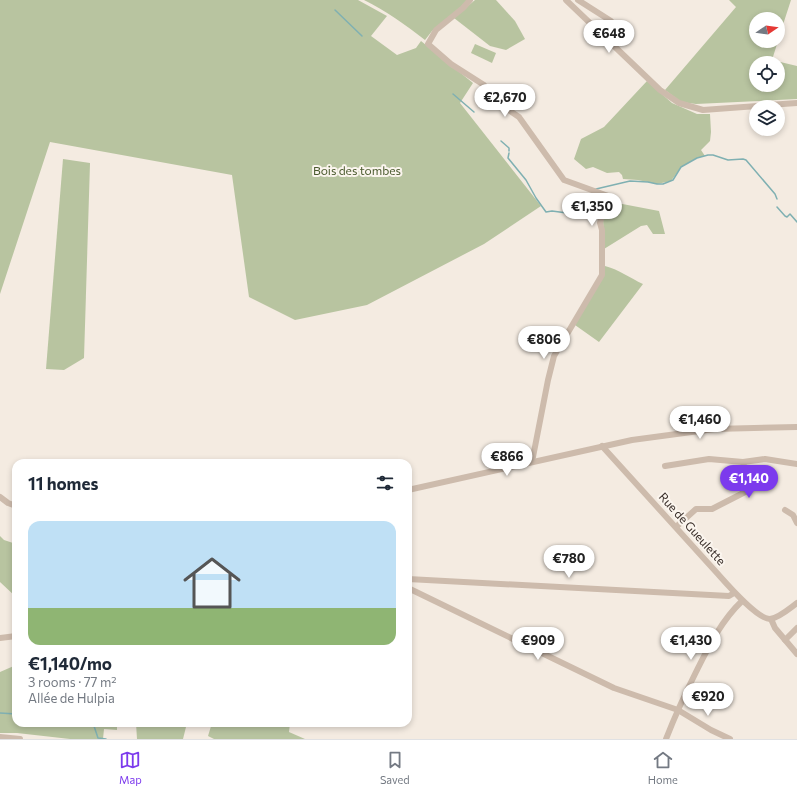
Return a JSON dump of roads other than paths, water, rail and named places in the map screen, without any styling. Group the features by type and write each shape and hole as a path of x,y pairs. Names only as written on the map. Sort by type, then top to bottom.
{"street":[{"path":"470,0 463,8 436,30 428,44 451,64 484,85 498,103 518,117 564,180 610,197 600,222 602,230 602,275 554,356 532,462"},
{"path":"566,0 660,90 679,103 703,110 797,103"},
{"path":"578,0 611,21 606,38"},
{"path":"412,489 632,440 714,429 797,427"},
{"name":"Rue de Gueulette","path":"602,446 734,593 742,601 766,618 771,619"},
{"path":"665,466 709,459 743,462 765,459 797,464"},
{"path":"743,462 751,488"},
{"path":"676,527 696,509 712,509 751,488 766,483"},
{"path":"0,498 12,504"},
{"path":"785,510 793,515 797,523"},
{"path":"412,579 729,596 734,593"},
{"path":"412,590 614,688 678,710 711,730 730,739"},
{"path":"666,739 678,710 713,637 732,611 742,601"},
{"path":"797,603 776,618 771,619 775,628 797,654"},
{"path":"785,640 797,628"},
{"path":"0,638 12,636"},
{"path":"0,737 20,739"}],"waterway":[{"path":"335,10 362,36"},
{"path":"453,94 474,112"},
{"path":"501,141 509,148 509,151"},
{"path":"509,153 508,158 526,180 546,212 552,211 567,213 575,209 584,210 590,197"},
{"path":"596,189 630,181 663,184 673,180 681,167 697,158 713,155 728,160 746,160 775,194 777,199"},
{"path":"777,207 785,216 787,217 790,214 797,222"},
{"path":"0,713 12,714"},
{"path":"94,727 98,738 106,739"}],"park label":[{"name":"Bois des tombes","path":"357,171"}]}
